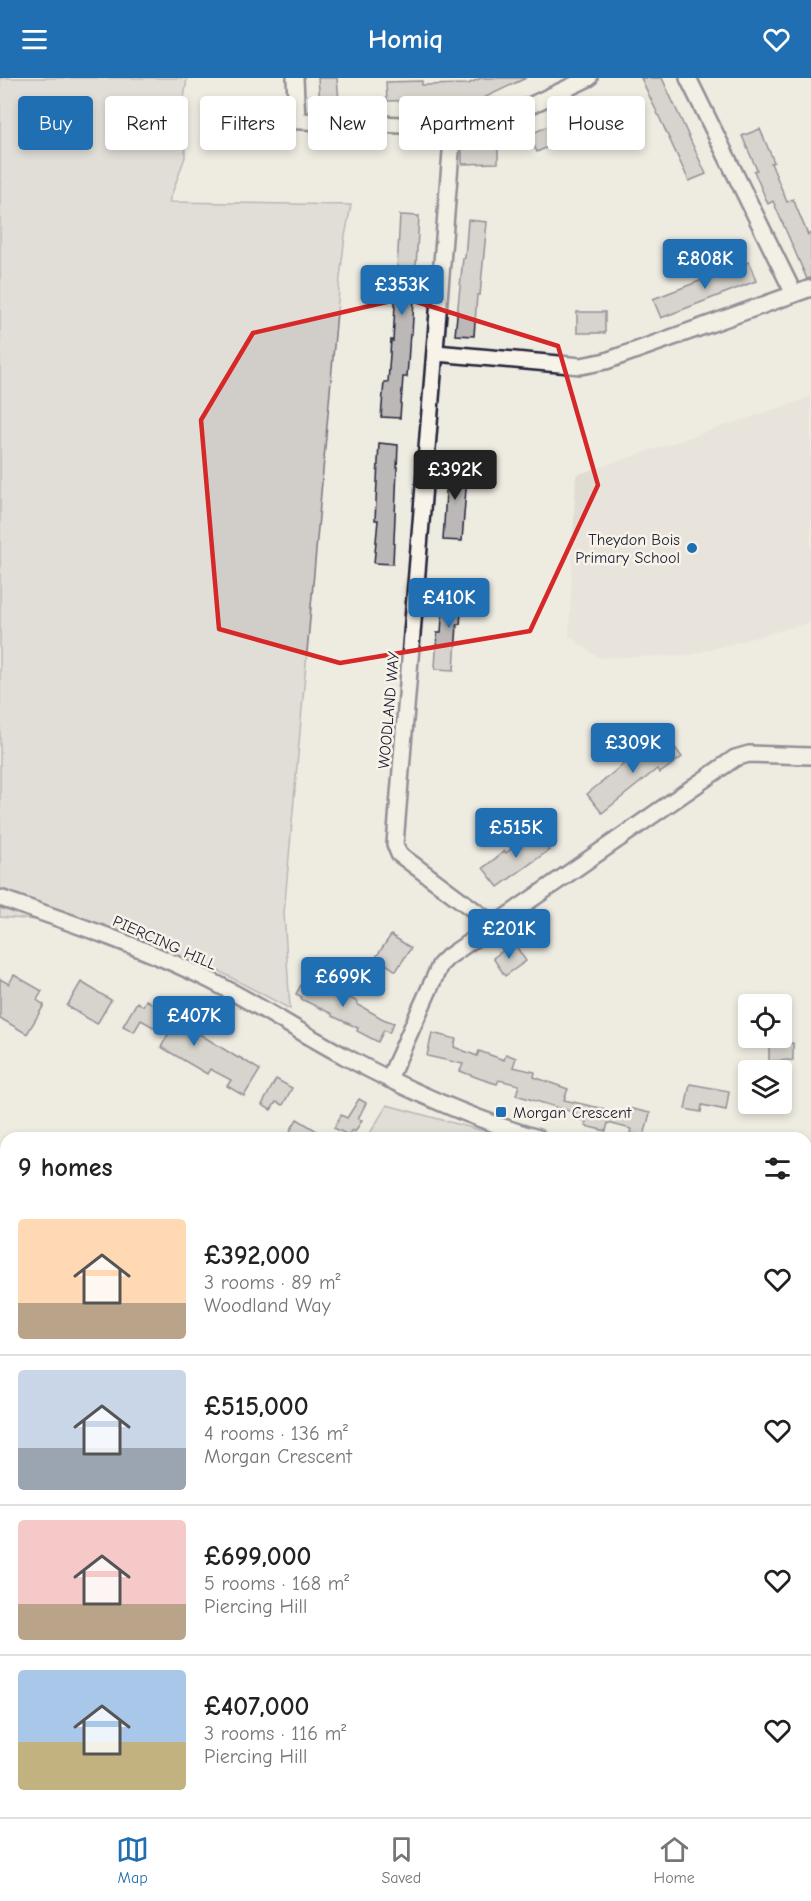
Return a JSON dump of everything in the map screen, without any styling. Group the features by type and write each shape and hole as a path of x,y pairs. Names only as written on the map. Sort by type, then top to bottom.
{"street":[{"path":"296,78 297,120 399,125"},
{"path":"535,103 589,78"},
{"path":"688,78 794,294"},
{"name":"WOODLAND WAY","path":"451,150 395,844 399,854 494,925"},
{"path":"436,353 581,366 606,361 811,288"},
{"path":"389,1079 440,965 448,957 735,758 749,754 811,756"},
{"name":"PIERCING HILL","path":"0,898 108,935 196,973 345,1057 389,1079 460,1110 521,1132"}],"highlighted area":[{"path":"404,298 558,346 598,485 530,631 340,663 219,629 201,420 253,333"}],"shaded area":[{"path":"0,78 187,78 184,96 105,96 105,150 185,150 185,157 169,202 351,205 340,278 284,913 290,1009 193,957 191,964 37,920 0,917"},
{"name":"Theydon Bois Primary School","path":"811,397 811,622 691,655 599,658 569,636 576,475"},
{"path":"387,1105 487,1132 371,1132"}],"building":[{"path":"318,78 337,78 339,96 319,96"},
{"path":"481,78 526,78 488,96 399,96 399,101 387,101 386,82 422,81 422,85 468,84"},
{"path":"641,78 662,78 706,174 689,181"},
{"path":"547,127 547,147 537,152 535,148 535,132"},
{"path":"760,129 787,202 793,199 808,235 811,233 811,278 807,279 773,201 768,204 754,171 757,170 742,136"},
{"path":"462,150 498,150 498,163 462,164"},
{"path":"400,215 419,216 412,334 410,334 407,377 403,377 400,418 381,417 384,382 388,382 391,340 393,341"},
{"path":"468,220 487,222 474,336 455,335"},
{"path":"749,262 756,281 661,318 653,299"},
{"path":"577,312 605,312 605,333 577,333"},
{"path":"379,443 398,445 393,564 374,563 378,520 375,520"},
{"path":"448,461 468,463 462,541 443,540"},
{"path":"444,588 463,589 460,624 457,624 454,670 435,669 437,633 441,633"},
{"path":"667,737 682,757 660,773 657,769 602,813 587,794 637,753 641,758"},
{"path":"534,831 549,850 498,887 483,868"},
{"path":"391,935 411,948 396,971 376,957"},
{"path":"514,943 526,961 505,976 493,958"},
{"path":"307,974 358,1002 357,1004 383,1019 394,1023 389,1033 384,1030 378,1042 357,1031 358,1028 301,999 302,997 296,994"},
{"path":"14,975 42,991 37,1000 44,1005 27,1034 0,1018 0,979 9,984"},
{"path":"81,982 111,1000 97,1024 67,1006"},
{"path":"146,1000 260,1070 244,1096 227,1086 231,1080 210,1069 207,1074 161,1047 168,1035 141,1020 134,1032 123,1026 137,1002 143,1006"},
{"path":"432,1033 456,1039 454,1047 477,1056 479,1051 504,1060 506,1054 516,1058 513,1067 535,1072 534,1077 568,1089 564,1100 627,1114 628,1108 650,1113 645,1132 630,1132 631,1129 608,1123 606,1131 585,1126 586,1121 574,1118 576,1113 516,1095 519,1085 499,1080 497,1084 481,1079 460,1071 463,1064 427,1056"},
{"path":"793,1043 793,1060 769,1060 769,1048 792,1048"},
{"path":"276,1079 292,1088 283,1105 276,1102 271,1110 262,1105"},
{"path":"690,1084 729,1091 726,1110 702,1105 701,1112 685,1109"},
{"path":"359,1099 366,1103 358,1119 362,1120 355,1132 352,1130 342,1132 334,1128 341,1115 347,1118"},
{"path":"297,1119 317,1131 291,1132"}],"place":[{"name":"Theydon Bois Primary School","path":"692,548"},
{"name":"Morgan Crescent","path":"501,1112"}]}
